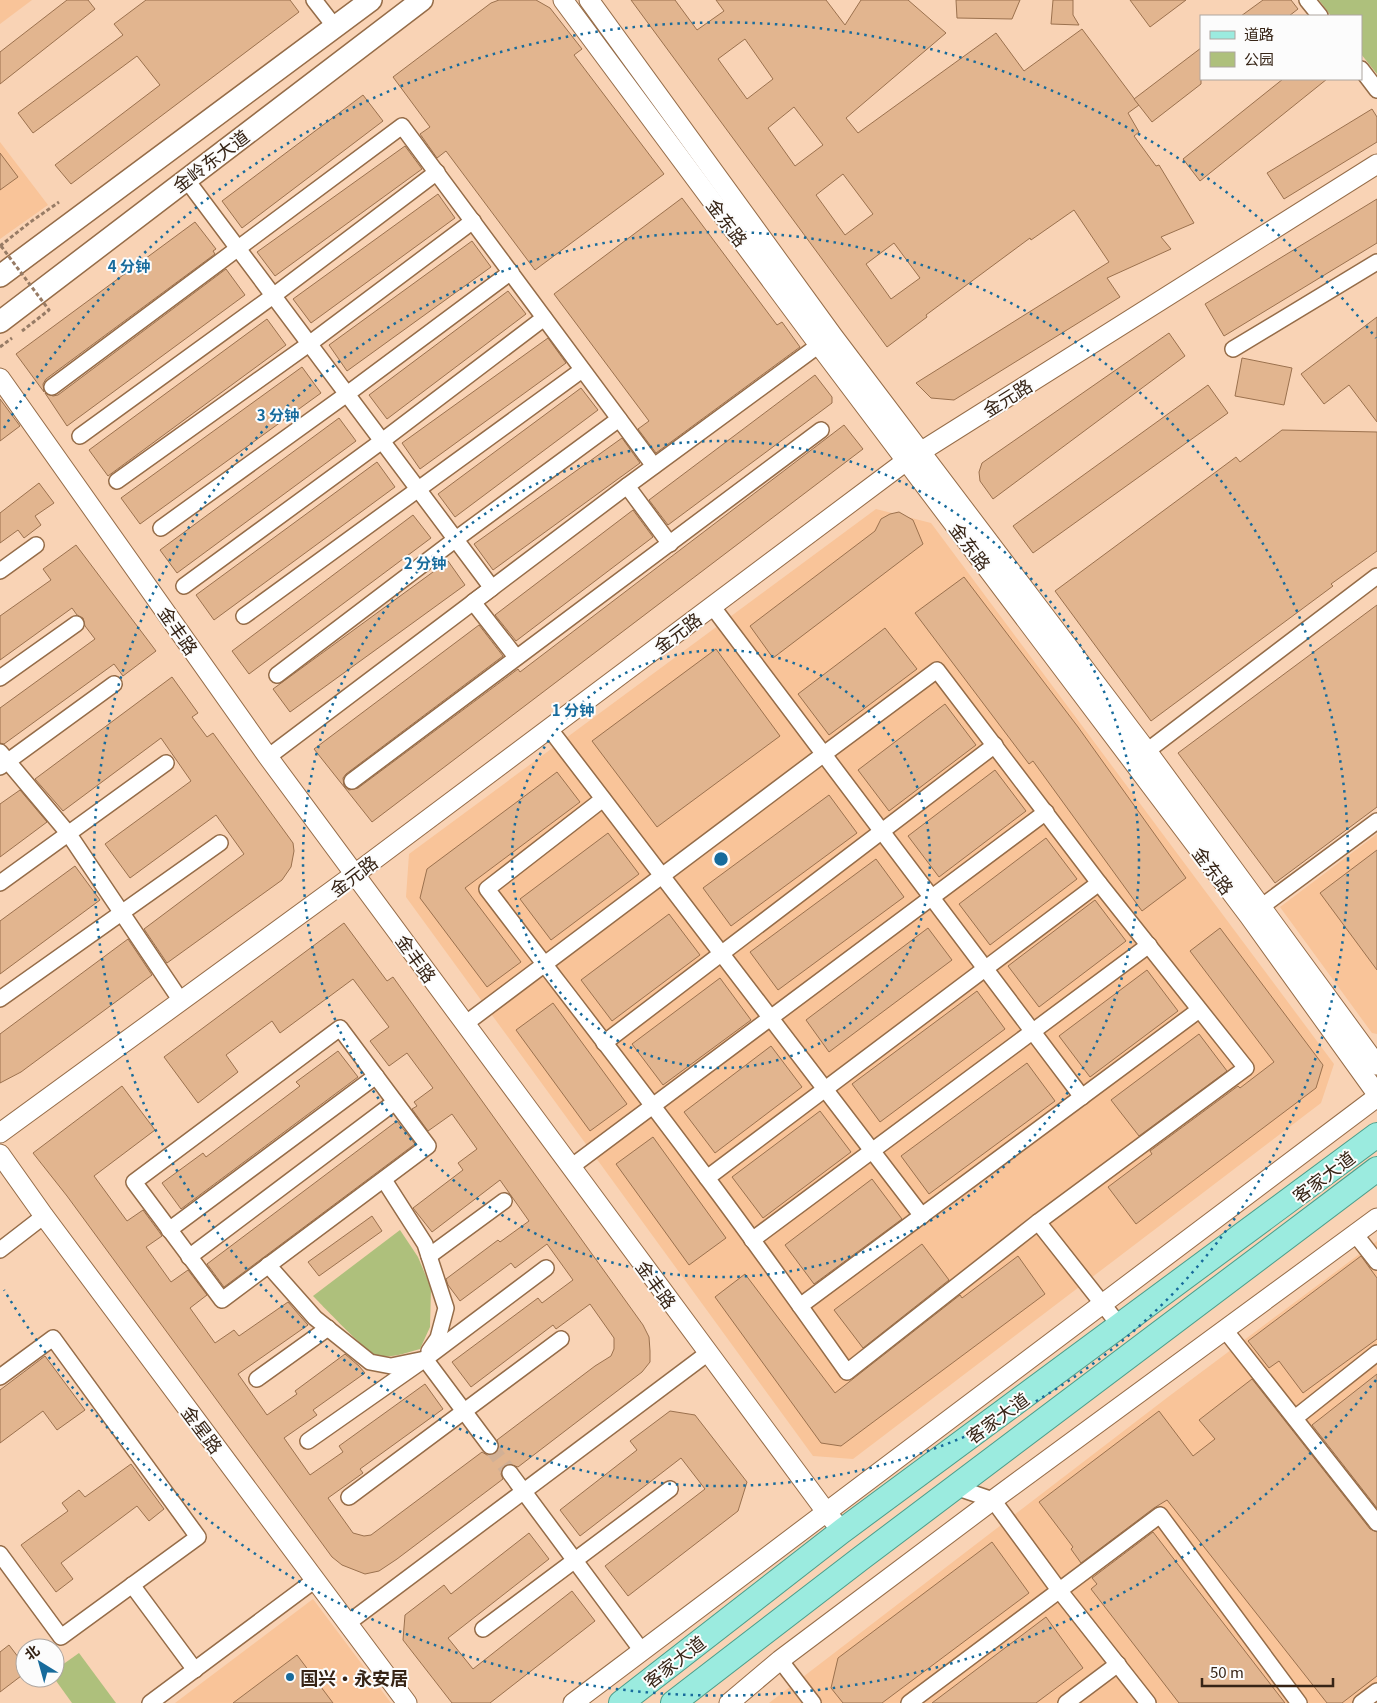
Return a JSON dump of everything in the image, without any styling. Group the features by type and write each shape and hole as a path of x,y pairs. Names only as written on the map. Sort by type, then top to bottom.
{"main road":[{"name":"金岭东大道","path":"0,276 371,0"},
{"name":"金岭东大道","path":"0,322 422,0"},
{"name":"客家大道","path":"621,1703 842,1531 1377,1136"},
{"name":"客家大道","path":"673,1703 955,1487 1377,1169"}],"street":[{"path":"314,0 334,27"},
{"name":"金东路","path":"563,0 819,345 914,456 1147,751 1377,1065"},
{"name":"金东路","path":"589,0 833,336 914,456 1377,1095"},
{"path":"1307,0 1319,15"},
{"path":"1362,70 1377,90"},
{"path":"52,387 402,126 654,466"},
{"name":"金元路","path":"0,1133 355,874 914,456 1377,164"},
{"path":"80,436 273,296 437,172"},
{"path":"186,179 492,588"},
{"path":"117,482 310,344 473,221"},
{"path":"1233,349 1377,262"},
{"path":"161,528 347,394 510,272"},
{"path":"184,586 382,441 544,318"},
{"path":"268,757 627,486 819,345"},
{"path":"244,616 582,370"},
{"name":"金丰路","path":"0,378 268,757 708,1353 842,1531"},
{"path":"277,675 456,539 619,419"},
{"path":"352,782 516,657 821,430"},
{"path":"627,486 670,544"},
{"path":"0,571 36,545"},
{"path":"1147,751 1377,576"},
{"path":"473,602 516,657"},
{"path":"712,606 1082,1098"},
{"path":"0,678 76,624"},
{"path":"465,1024 544,964 824,754 937,670 1099,883 1246,1068 1038,1222 848,1372 707,1178 652,1107 604,1043 544,964 487,889 603,799"},
{"path":"114,684 3,760 68,834 181,1001"},
{"path":"549,728 922,1216"},
{"path":"604,1043 995,746"},
{"path":"0,883 166,763"},
{"path":"571,1167 1046,812"},
{"path":"1261,907 1377,821"},
{"path":"0,999 220,843"},
{"path":"707,1178 1099,883"},
{"path":"752,1240 1149,945"},
{"path":"800,1306 1200,1010"},
{"path":"340,1028 395,1102 428,1146 222,1300 134,1182 340,1028"},
{"path":"170,1230 376,1076"},
{"path":"573,1703 827,1513 1377,1095"},
{"path":"189,1257 395,1102"},
{"name":"金星路","path":"0,1154 44,1216 407,1703"},
{"path":"268,1265 314,1318 370,1362 391,1366 425,1359 438,1338 446,1308 425,1244 384,1180"},
{"path":"429,1256 504,1200"},
{"path":"0,1250 44,1216"},
{"path":"738,1700 780,1660 993,1500 1377,1218"},
{"path":"1038,1222 1120,1326"},
{"path":"1355,1234 1377,1262"},
{"path":"308,1441 425,1359 546,1268"},
{"path":"257,1379 328,1328"},
{"path":"1225,1330 1377,1523"},
{"path":"0,1377 53,1338 198,1537 61,1637 0,1554"},
{"path":"349,1498 561,1338"},
{"path":"348,1623 708,1353"},
{"path":"1295,1418 1377,1353"},
{"path":"425,1359 490,1446"},
{"path":"510,1473 642,1651"},
{"path":"955,1487 993,1500 1148,1703"},
{"path":"483,1629 670,1489"},
{"path":"910,1703 1160,1515 1299,1703"},
{"path":"150,1703 315,1580"},
{"path":"132,1585 195,1670"},
{"path":"780,1660 813,1703"},
{"path":"1066,1703 1118,1664"},
{"path":"1361,1703 1377,1691"}],"path":[{"path":"22,330 49,310 0,246 59,202"}],"shaded area":[{"path":"0,0 32,0 0,24"},
{"path":"0,142 48,205 0,239"},
{"path":"876,509 931,523 1334,1064 1321,1103 853,1459 813,1456 406,897 409,854"},
{"path":"1377,834 1377,1034 1372,1033 1280,907"},
{"path":"1377,1241 1377,1703 769,1703 1168,1397"},
{"path":"313,1599 391,1703 175,1703"}],"green space":[{"path":"1319,0 1377,0 1377,74 1362,55 1362,15 1330,15"},
{"path":"400,1230 418,1257 431,1288 430,1327 420,1349 394,1356 378,1356 356,1339 313,1296"},
{"path":"79,1653 116,1703 72,1703 61,1688 65,1688 65,1663"}],"building":[{"path":"67,0 88,0 95,9 0,84 0,52"},
{"path":"146,0 290,0 299,12 71,184 55,165 160,85 137,56 33,133 18,113 123,35 114,24"},
{"path":"499,0 536,0 550,8 582,49 574,55 664,174 535,270 446,151 437,158 420,134 430,127 393,77 491,3"},
{"path":"631,0 675,0 697,30 724,11 716,0 826,0 845,25 861,0 908,0 946,33 846,118 858,133 996,33 1024,71 1082,29 1139,105 1128,113 1139,132 1134,136 1156,166 1159,165 1194,223 1161,237 1171,249 1107,278 1120,297 954,400 931,398 916,383 1109,262 1074,210 1031,240 1030,238 926,315 927,317 887,347","holes":["745,39 773,79 747,99 718,59","794,107 823,145 795,166 768,128","843,174 873,214 845,235 816,195","894,243 920,278 891,299 866,264"]},
{"path":"956,0 1020,0 1012,19 957,18"},
{"path":"1053,0 1073,0 1073,15 1079,25 1051,24"},
{"path":"1130,0 1186,0 1150,27"},
{"path":"1263,0 1291,0 1298,9 1290,15 1242,15"},
{"path":"1200,49 1201,84 1152,122 1134,99"},
{"path":"1282,80 1326,80 1200,181 1183,159"},
{"path":"363,95 383,121 242,228 222,201"},
{"path":"1372,109 1377,117 1377,142 1284,199 1267,173"},
{"path":"405,146 422,169 275,276 257,252"},
{"path":"0,153 18,177 0,190"},
{"path":"438,194 455,218 311,323 293,299"},
{"path":"682,198 777,325 782,322 800,347 656,453 638,429 649,421 554,294"},
{"path":"1377,199 1377,243 1224,336 1205,304"},
{"path":"195,222 216,249 213,251 215,254 46,379 43,384 44,392 16,354"},
{"path":"472,241 491,267 347,371 329,345"},
{"path":"226,269 245,295 67,426 45,393 53,396 58,395"},
{"path":"508,291 526,314 387,419 369,395"},
{"path":"1377,317 1377,422 1349,385 1324,404 1301,374"},
{"path":"267,319 286,345 108,476 89,450"},
{"path":"1169,333 1185,356 993,499 980,481 979,472 982,463"},
{"path":"548,338 566,363 420,469 402,443"},
{"path":"1242,358 1292,368 1284,405 1235,396"},
{"path":"302,367 321,393 140,524 121,498"},
{"path":"815,375 832,397 832,403 668,525 649,500"},
{"path":"1208,385 1228,413 1033,553 1013,526"},
{"path":"581,388 598,410 455,517 438,494"},
{"path":"0,399 20,426 0,441"},
{"path":"339,418 356,441 177,573 160,550"},
{"path":"844,425 863,449 372,822 314,749 479,625 503,656 346,774 343,778 344,786 349,790 358,788 518,669 520,672"},
{"path":"1282,430 1377,432 1377,551 1331,584 1333,586 1151,721 1055,591 1236,457 1240,462"},
{"path":"622,438 640,463 493,570 474,544"},
{"path":"377,462 395,487 214,620 196,595"},
{"path":"39,483 54,503 35,516 41,525 24,538 18,530 0,543 0,513"},
{"path":"633,510 653,537 516,641 495,615"},
{"path":"899,512 913,520 923,544 773,658 750,626 875,531 881,519"},
{"path":"413,515 431,538 249,674 232,651"},
{"path":"76,545 156,651 123,676 114,664 4,744 0,743 0,708 95,639 85,626 83,618 77,615 72,608 0,660 0,616 51,580 43,569"},
{"path":"448,561 465,585 290,712 273,689"},
{"path":"964,577 1078,727 1186,878 1142,911 1033,761 1029,764 915,613"},
{"path":"1377,605 1377,807 1275,883 1178,753"},
{"path":"885,628 917,669 829,735 798,694"},
{"path":"716,649 780,736 657,827 592,741"},
{"path":"172,677 198,713 192,717 207,737 213,733 293,843 294,851 291,867 282,880 167,963 144,929 244,854 216,815 130,878 105,844 191,781 161,738 63,811 35,779"},
{"path":"945,704 976,745 889,811 858,770"},
{"path":"995,770 1026,811 939,877 908,836"},
{"path":"557,772 580,802 465,888 521,962 487,987 420,898 427,869"},
{"path":"20,790 47,822 0,857 0,804"},
{"path":"829,795 857,833 731,926 703,888"},
{"path":"608,833 639,874 551,940 520,899"},
{"path":"1046,838 1077,879 990,945 959,904"},
{"path":"1377,850 1377,970 1320,893"},
{"path":"876,859 904,897 778,990 750,952"},
{"path":"75,866 100,900 0,974 0,921"},
{"path":"1095,900 1126,941 1039,1007 1008,966"},
{"path":"669,914 700,955 612,1021 581,980"},
{"path":"344,923 387,981 393,977 643,1325 649,1337 650,1351 650,1362 642,1372 518,1467 509,1464 504,1466 501,1474 503,1479 397,1559 379,1571 365,1574 342,1565 332,1557 67,1196 33,1153 122,1086 155,1130 94,1176 127,1221 143,1210 160,1233 162,1236 146,1247 171,1282 188,1270 207,1295 190,1308 215,1343 234,1330 239,1336 288,1302 308,1325 238,1374 267,1415 297,1394 295,1391 345,1354 365,1373 313,1410 317,1415 284,1438 310,1475 343,1452 339,1446 425,1384 443,1409 360,1469 363,1473 328,1498 353,1533 364,1536 371,1535 482,1452 487,1455 495,1454 499,1449 497,1440 611,1356 614,1349 614,1338 590,1304 556,1329 553,1325 471,1387 452,1362 538,1298 542,1303 573,1280 547,1244 515,1268 511,1263 460,1301 448,1285 446,1279 498,1240 500,1242 529,1221 500,1180 432,1232 413,1208 463,1170 458,1163 477,1149 452,1114 428,1131 412,1109 417,1106 414,1102 433,1088 407,1053 389,1066 370,1041 389,1027 353,979 280,1033 272,1021 226,1055 238,1072 198,1103 164,1057"},
{"path":"928,928 952,960 829,1052 806,1020"},
{"path":"1220,928 1323,1065 1316,1088 1136,1224 1108,1187 1152,1154 1150,1151 1274,1062 1190,951"},
{"path":"128,939 152,975 21,1072 0,1083 0,1034"},
{"path":"1147,970 1178,1011 1090,1077 1059,1036"},
{"path":"720,978 751,1020 663,1085 632,1044"},
{"path":"977,991 1005,1029 880,1122 852,1084"},
{"path":"553,1003 627,1104 590,1131 516,1030"},
{"path":"1199,1034 1227,1071 1139,1136 1111,1100"},
{"path":"771,1046 802,1087 715,1153 684,1112"},
{"path":"338,1051 358,1077 181,1209 162,1183 203,1153 206,1157 300,1086 296,1082"},
{"path":"1027,1063 1055,1101 929,1194 901,1156"},
{"path":"820,1111 851,1152 763,1218 732,1177"},
{"path":"397,1121 415,1144 224,1287 207,1264"},
{"path":"653,1137 726,1238 689,1265 616,1164"},
{"path":"872,1179 902,1219 814,1284 785,1245"},
{"path":"372,1216 382,1231 319,1276 308,1262"},
{"path":"922,1244 949,1280 863,1348 834,1310"},
{"path":"1018,1256 1045,1294 841,1446 821,1443 715,1297 745,1274 835,1393 960,1295 962,1298"},
{"path":"1361,1256 1377,1278 1377,1339 1303,1393 1279,1361 1269,1368 1248,1341"},
{"path":"45,1356 85,1410 57,1430 43,1411 0,1443 0,1390"},
{"path":"1377,1374 1377,1508 1312,1425"},
{"path":"1252,1379 1370,1529 1377,1532 1377,1676 1342,1703 1327,1703 1167,1500 1081,1563 1071,1549 1073,1547 1039,1502 1159,1411 1193,1456 1215,1439 1199,1420"},
{"path":"670,1411 695,1415 747,1482 738,1511 628,1596 605,1566 705,1489 681,1458 580,1536 560,1510 637,1450 630,1441"},
{"path":"131,1464 164,1509 149,1521 137,1506 61,1563 73,1579 56,1592 21,1545 68,1511 62,1503 79,1490 85,1497"},
{"path":"1153,1532 1285,1703 1179,1703 1091,1589 1097,1584 1092,1578"},
{"path":"529,1533 549,1559 448,1638 473,1669 572,1591 595,1621 490,1703 452,1703 403,1640 405,1615 444,1585 451,1594"},
{"path":"992,1542 1029,1593 882,1703 843,1703 831,1688 838,1658"},
{"path":"1046,1617 1083,1668 1036,1703 932,1703"},
{"path":"9,1645 15,1653 15,1681 0,1692 0,1652"},
{"name":"国兴·永安居","path":"297,1655 333,1703 233,1703"}],"tunnel":[{"path":"490,1446 510,1473"}],"place":[{"name":"国兴·永安居","path":"290,1677"}]}
